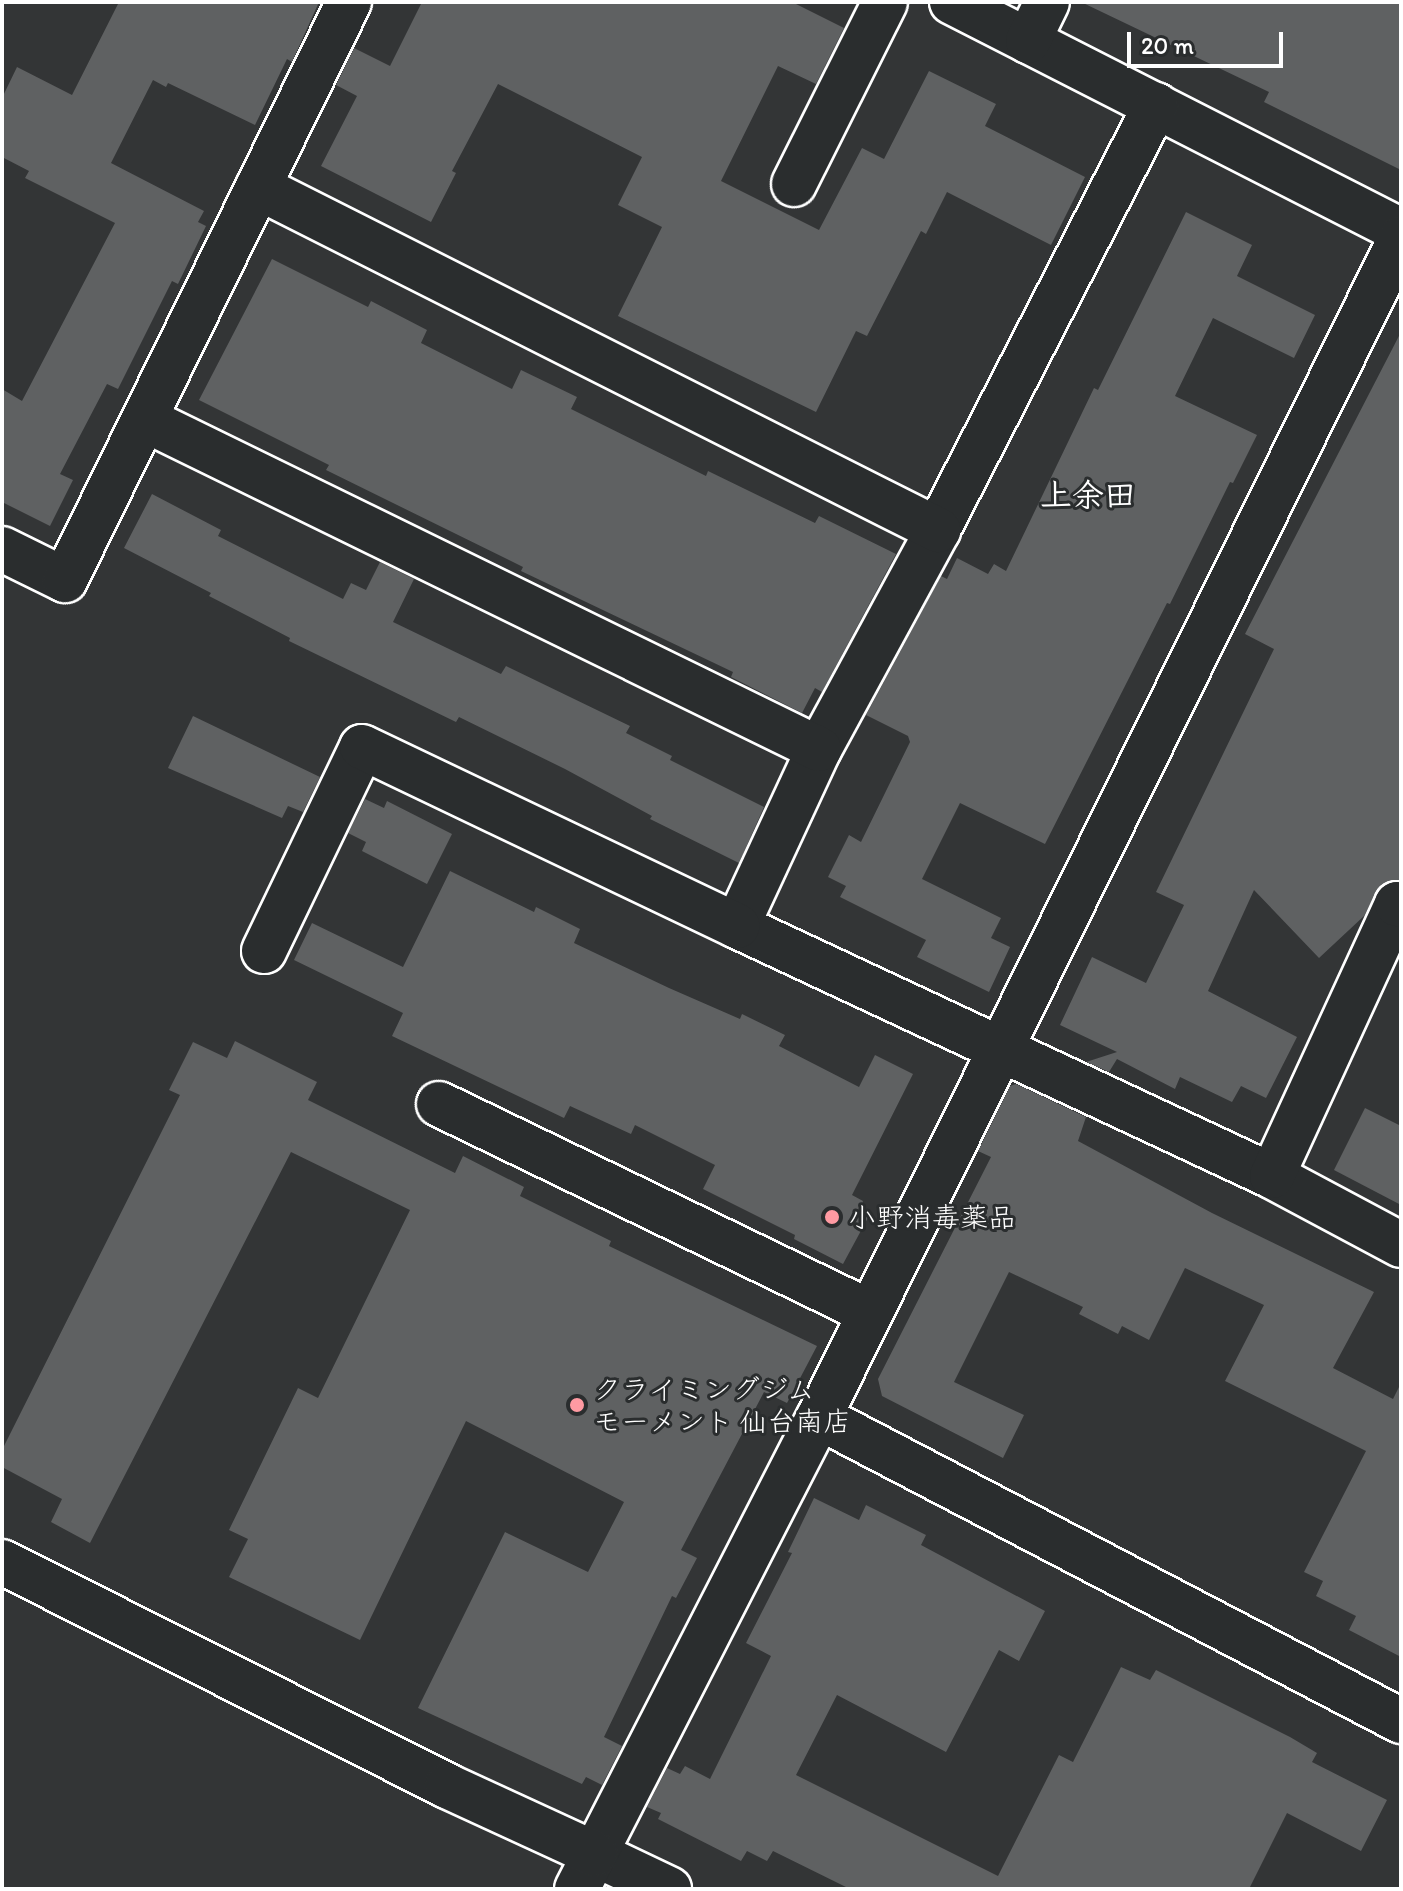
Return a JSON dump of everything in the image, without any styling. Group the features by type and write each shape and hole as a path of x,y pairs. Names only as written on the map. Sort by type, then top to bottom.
{"street":[{"path":"2,549 65,580 349,2"},
{"path":"794,184 885,2"},
{"path":"952,2 1401,231"},
{"path":"1028,41 1047,2"},
{"path":"737,926 819,749 938,530 1156,105"},
{"path":"258,187 938,530"},
{"path":"586,1872 819,1417 1401,238"},
{"path":"146,420 819,749"},
{"path":"264,951 362,747 1272,1176 1401,1245"},
{"path":"1272,1176 1397,904 1401,905"},
{"path":"439,1104 869,1312"},
{"path":"819,1417 1401,1721"},
{"path":"2,1562 447,1786 586,1872 669,1889"}],"building":[{"path":"119,2 319,2 292,62 287,59 255,125 168,83 166,87 153,80 111,163 204,211 198,222 206,226 178,284 172,281 118,389 107,384 60,474 73,480 50,526 2,502 2,389 22,401 115,223 25,178 29,171 2,157 2,98 17,67 72,95"},
{"path":"422,2 792,2 844,28 816,84 778,66 721,181 819,230 862,148 884,159 929,71 996,104 985,126 1085,177 1051,245 947,192 926,234 921,231 867,336 856,331 816,412 618,316 662,227 618,205 642,157 498,84 452,171 456,173 431,222 321,166 357,96 336,85 354,48 390,66"},
{"path":"1081,2 1401,2 1401,170 1264,102 1269,92"},
{"path":"1186,212 1252,245 1237,276 1315,315 1294,358 1213,318 1175,396 1257,435 1233,483 1230,482 1045,844 960,803 922,879 1001,918 991,938 1010,947 989,992 917,957 926,940 840,897 846,886 828,877 849,835 861,842 910,742 908,736 866,715 941,576 947,579 957,558 988,574 994,564 1006,571 1094,388 1098,390"},
{"path":"272,259 368,307 371,301 427,330 421,343 512,389 521,370 577,397 571,409 706,476 708,471 815,523 819,516 896,554 822,692 815,688 802,713 731,677 733,672 521,571 523,567 326,470 329,465 199,400"},
{"path":"1401,332 1401,880 1381,885 1364,916 1319,958 1254,890 1208,991 1297,1037 1266,1098 1241,1086 1232,1102 1180,1077 1175,1089 1117,1059 1109,1072 1086,1062 1117,1052 1060,1025 1092,957 1146,983 1184,905 1156,892 1274,649 1245,634"},
{"path":"152,494 221,530 218,536 343,599 351,583 366,590 380,562 414,579 393,622 501,674 506,666 630,726 626,733 672,756 670,760 764,807 739,863 650,819 652,816 565,769 459,717 456,722 289,641 290,638 209,596 211,593 124,548"},
{"path":"193,716 320,777 303,812 288,806 282,818 168,768"},
{"path":"365,799 384,808 387,801 452,834 427,884 362,851 366,842 348,833"},
{"path":"450,871 534,912 536,907 580,929 574,943 740,1019 742,1014 785,1035 779,1046 859,1087 875,1055 913,1074 852,1195 863,1201 860,1209 870,1214 843,1264 794,1239 795,1235 703,1189 715,1165 635,1125 631,1134 570,1106 564,1118 392,1036 403,1013 294,960 312,923 403,967"},
{"path":"235,1041 317,1082 308,1100 455,1173 463,1156 524,1187 520,1196 611,1241 609,1246 817,1346 787,1403 764,1392 681,1550 697,1558 676,1598 672,1596 604,1737 622,1746 602,1785 586,1777 582,1784 418,1708 505,1532 588,1572 624,1502 466,1421 360,1640 229,1577 248,1539 229,1530 298,1388 318,1398 410,1210 291,1152 90,1543 51,1522 62,1499 2,1467 2,1450 180,1095 169,1090 193,1042 227,1058"},
{"path":"1016,1084 1086,1117 1078,1141 1212,1213 1374,1292 1333,1368 1393,1399 1401,1383 1401,1657 1349,1630 1356,1616 1316,1596 1323,1581 1304,1572 1366,1451 1225,1381 1264,1305 1185,1268 1149,1340 1122,1326 1118,1334 1079,1314 1083,1307 1009,1272 954,1382 1024,1415 1003,1458 882,1396 878,1379 991,1157 978,1151 1010,1086"},
{"path":"1365,1108 1401,1126 1401,1205 1334,1170"},
{"path":"814,1498 859,1520 866,1505 926,1535 921,1545 1045,1611 1019,1661 999,1650 946,1752 837,1695 796,1775 998,1876 1059,1755 1073,1762 1121,1667 1150,1680 1156,1670 1290,1737 1317,1753 1312,1762 1387,1800 1361,1851 1287,1813 1249,1889 850,1889 773,1851 767,1861 747,1851 741,1861 658,1819 661,1813 647,1807 667,1768 680,1774 685,1766 710,1779 771,1656 746,1643 792,1553 788,1552"}],"place":[{"name":"小野消毒薬品","path":"832,1217"},
{"name":"クライミングジム モーメント 仙台南店","path":"577,1405"}],"district":[{"name":"上余田","path":"1088,495"}]}
